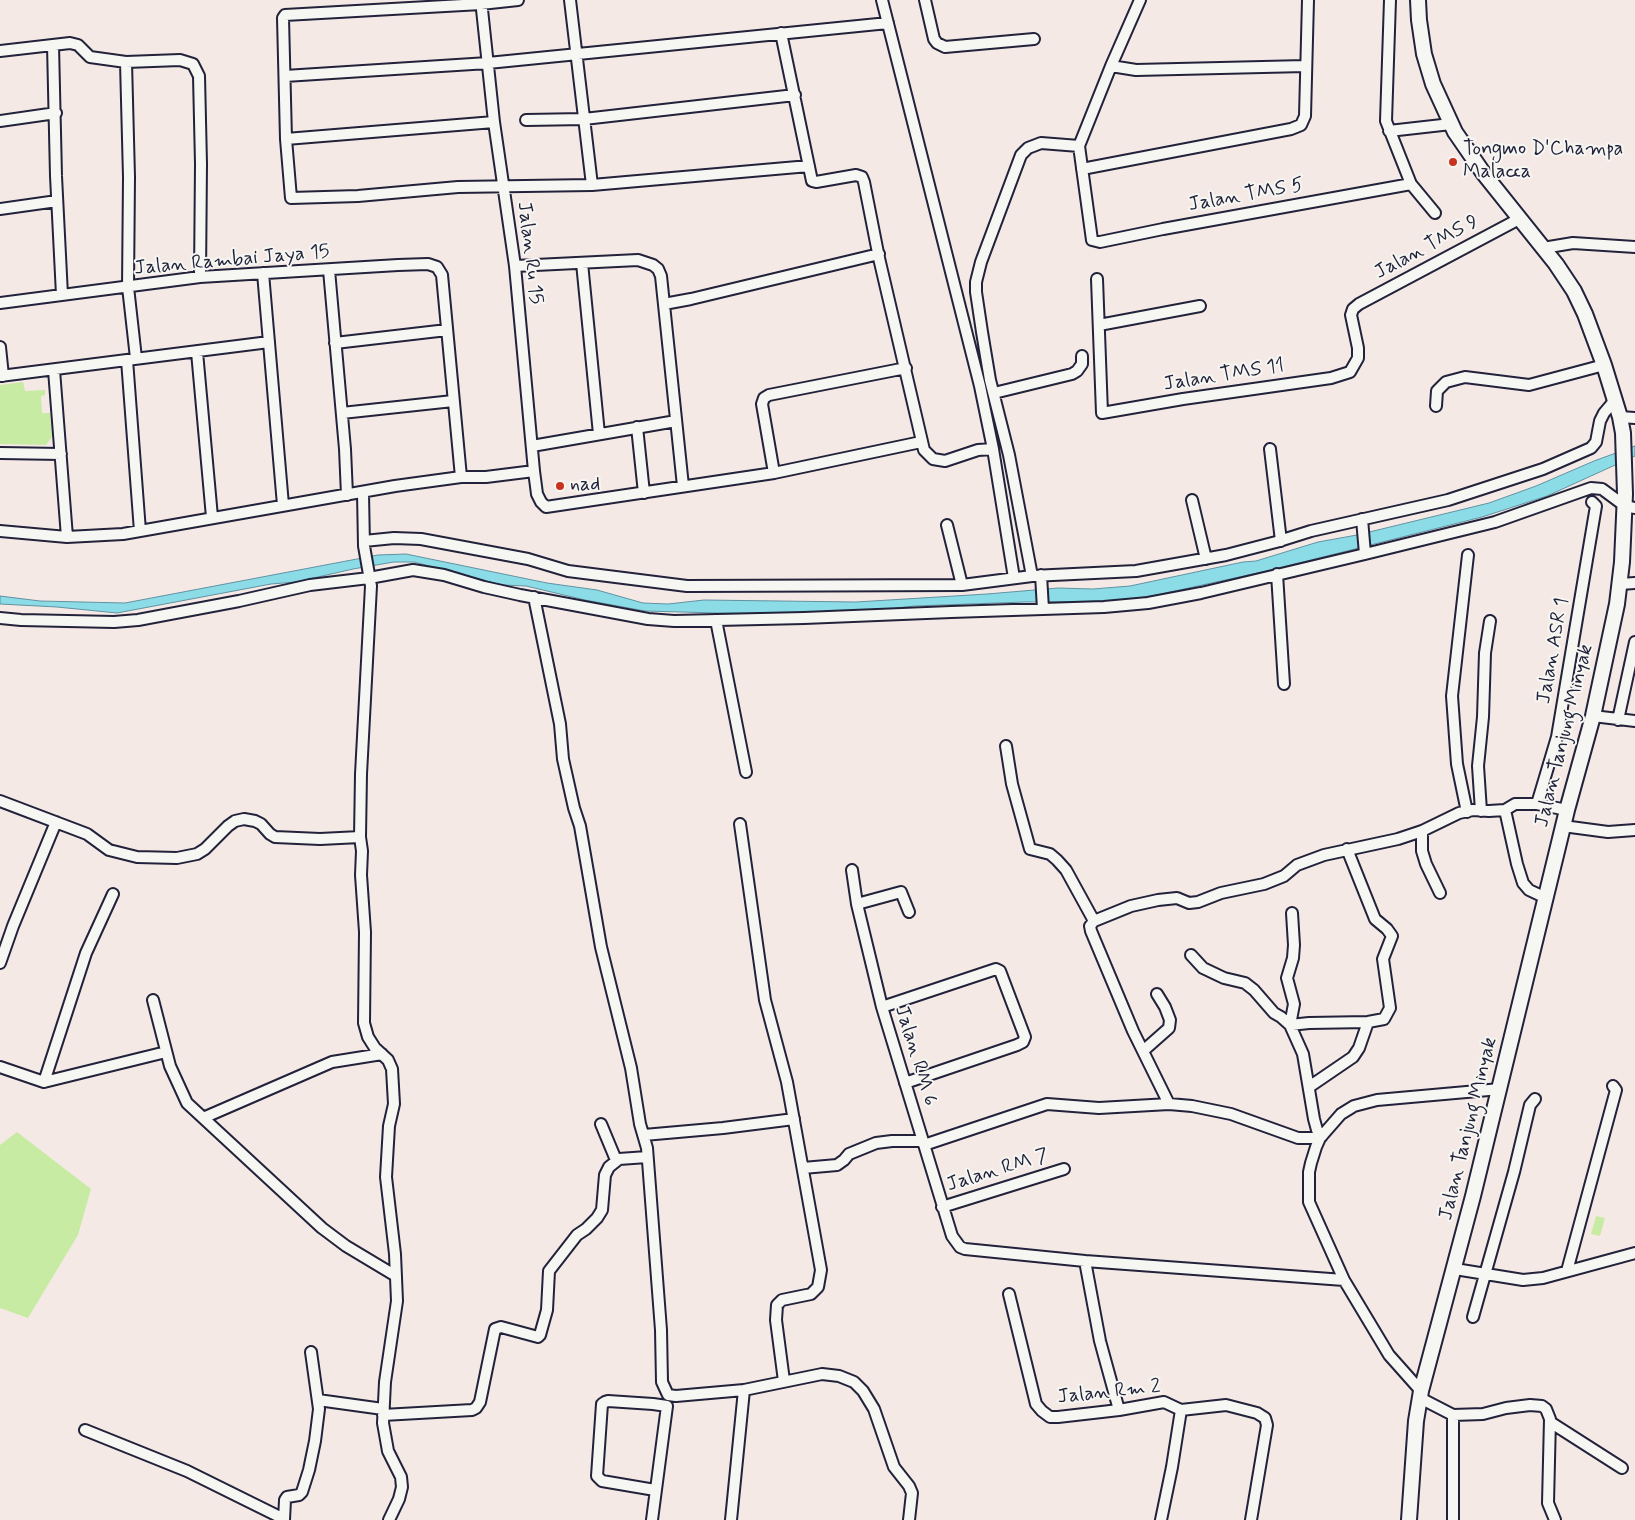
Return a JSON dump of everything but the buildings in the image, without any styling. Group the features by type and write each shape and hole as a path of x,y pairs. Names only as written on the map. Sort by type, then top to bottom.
{"main road":[{"name":"Jalan Tanjung Minyak","path":"1409,1520 1416,1421 1421,1395 1500,1089 1567,810 1593,716 1620,584 1630,507 1624,473 1623,433 1620,418 1604,365 1580,302 1566,278 1544,248 1473,160 1451,124 1432,84 1424,54 1418,0"}],"street":[{"path":"518,0 287,14 283,18 286,139 291,198 358,196 458,187 592,185 808,166"},
{"path":"570,0 592,185"},
{"path":"882,0 973,360 993,449 1014,578"},
{"path":"925,0 934,39 945,47 1034,39"},
{"path":"1140,0 1079,146 1082,169 1291,129 1301,125 1305,116 1308,0"},
{"path":"1390,0 1386,117 1389,130 1411,184 1435,213"},
{"name":"Jalan Ru 15","path":"481,2 494,122 516,266 537,494 546,507 644,493"},
{"path":"285,76 488,63 888,23"},
{"path":"781,33 812,181 816,182 856,175 862,178 924,450 933,459 945,461 978,450 993,449"},
{"path":"0,51 70,43 78,45 90,57 126,62 180,60 193,64 198,76 201,164 200,277"},
{"path":"53,45 57,201 62,296"},
{"path":"126,62 129,177 128,287 140,531"},
{"path":"1111,66 1136,70 1305,66"},
{"path":"526,120 584,119 794,96"},
{"path":"0,121 56,113"},
{"path":"286,139 494,122"},
{"path":"1389,130 1451,124"},
{"path":"1044,607 986,356 976,282 984,254 1021,155 1028,148 1041,143 1079,146"},
{"name":"Jalan TMS 5","path":"1082,169 1091,236 1092,240 1100,242 1411,184"},
{"path":"0,209 57,201"},
{"name":"Jalan TMS 9","path":"1350,372 1358,358 1358,348 1351,315 1359,304 1519,219"},
{"path":"1544,248 1573,243 1635,247"},
{"path":"664,304 879,254"},
{"path":"516,266 638,260 654,265 658,270 661,276 683,486"},
{"path":"582,262 599,434"},
{"name":"Jalan Rambai Jaya 15","path":"0,303 200,277 428,264 437,267 442,274 446,330"},
{"path":"330,270 347,495"},
{"path":"264,273 283,506"},
{"path":"1097,279 1099,325 1200,306"},
{"name":"Jalan TMS 11","path":"1099,325 1102,413 1183,399 1332,378 1350,372"},
{"path":"335,343 446,330 461,477"},
{"path":"0,347 2,376 269,342"},
{"path":"197,352 212,517"},
{"path":"973,360 986,356"},
{"path":"994,393 1072,374 1082,364 1082,356"},
{"path":"1436,406 1437,391 1446,382 1465,377 1530,385 1604,365"},
{"path":"774,473 762,404 764,398 779,393 906,368"},
{"path":"54,370 68,536"},
{"path":"364,544 394,538 422,539 528,559 568,571 678,585 962,585 1014,578 1136,571 1206,559 1281,541 1311,531 1362,521 1448,500 1543,469 1591,448 1596,442 1600,421 1604,413 1615,400"},
{"path":"342,413 453,401"},
{"path":"1620,418 1635,418"},
{"path":"532,446 676,421"},
{"path":"637,427 644,493 774,473 921,442"},
{"path":"1270,449 1281,541"},
{"path":"0,453 61,454"},
{"path":"0,531 68,536 107,535 461,477 486,477 534,471"},
{"path":"0,618 114,622 138,620 368,574 402,571 428,571 484,587 648,619 674,621 1148,603 1201,593 1365,551 1495,522 1591,488 1602,489 1630,507"},
{"path":"363,493 364,544 370,597 362,746 360,837 362,851 360,875 365,932 364,1023 368,1037 388,1060 392,1069 394,1104 389,1126 386,1177 397,1301 385,1382 383,1412 384,1437 388,1451 401,1477 402,1486 389,1520"},
{"path":"1192,500 1206,559"},
{"name":"Jalan ASR 1","path":"1537,804 1557,737 1596,506 1592,502"},
{"path":"1362,521 1365,551"},
{"path":"947,525 962,585"},
{"path":"1467,812 1457,764 1452,696 1468,555"},
{"path":"1277,574 1284,684"},
{"path":"1620,584 1635,583"},
{"path":"534,597 560,724 563,759 580,826 601,947 629,1059 640,1124 648,1157 661,1330 662,1382 668,1394 652,1520"},
{"path":"716,620 746,772"},
{"path":"1481,811 1478,766 1483,717 1485,653 1490,621"},
{"path":"1618,720 1635,642"},
{"path":"1593,716 1635,721"},
{"path":"1006,746 1012,784 1030,849 1050,854 1058,860 1066,870 1094,921"},
{"path":"0,801 87,834 109,850 137,857 177,858 197,854 228,826 235,821 244,819 261,824 275,837 320,839 360,837"},
{"path":"1169,1104 1143,1051 1091,931 1090,926 1094,921 1131,906 1158,900 1176,898 1189,902 1198,902 1221,893 1264,884 1284,876 1297,865 1324,855 1398,839 1422,831 1459,813 1473,810 1505,810 1515,804 1537,804 1567,810"},
{"path":"1505,810 1523,883 1528,890 1546,898"},
{"path":"0,963 13,926 56,822"},
{"path":"740,824 765,1000 787,1082 820,1270 818,1287 811,1294 782,1300 777,1305 776,1320 784,1381"},
{"path":"1563,826 1608,832 1635,830"},
{"path":"1422,831 1422,851 1440,893"},
{"path":"1290,1025 1368,1022 1384,1019 1390,1008 1383,959 1392,936 1376,919 1347,849"},
{"name":"Jalan RM 6","path":"852,870 857,904 882,1007 952,1236 960,1247 965,1249 1085,1261"},
{"path":"857,904 901,892 909,912"},
{"path":"44,1082 86,953 113,894"},
{"path":"1290,1025 1294,1004 1288,978 1294,945 1292,913"},
{"path":"1191,955 1203,968 1224,978 1245,983 1254,990 1274,1013 1290,1025 1300,1045 1314,1119 1321,1137"},
{"path":"882,1007 992,969 1000,971 1025,1038 1023,1042 1017,1045 905,1083"},
{"path":"1143,1051 1169,1028 1170,1020 1157,994"},
{"path":"153,1000 170,1066 187,1103 322,1228 346,1246 396,1276"},
{"path":"1309,1087 1353,1057 1360,1048 1368,1022"},
{"path":"0,1067 44,1082 166,1052"},
{"path":"204,1118 332,1062 382,1054"},
{"path":"1567,1271 1616,1090 1613,1086"},
{"path":"1500,1089 1377,1100 1361,1103 1341,1114 1321,1137 1316,1147 1309,1172 1308,1198 1344,1280 1389,1355 1421,1395 1453,1415 1483,1414 1506,1408 1530,1405 1542,1406 1546,1409 1550,1422 1548,1503 1555,1520"},
{"path":"1473,1317 1514,1172 1530,1105 1535,1099"},
{"path":"803,1168 837,1165 856,1150 876,1143 892,1141 923,1143 1047,1104 1099,1108 1169,1104 1192,1106 1231,1114 1298,1138 1321,1137"},
{"path":"644,1135 794,1119"},
{"path":"601,1124 616,1160"},
{"path":"318,1400 383,1412 472,1410 476,1408 480,1402 495,1329 501,1327 538,1337 540,1335 547,1310 549,1271 577,1236 597,1218 602,1210 605,1176 609,1167 616,1160 648,1157"},
{"name":"Jalan RM 7","path":"942,1206 1064,1169"},
{"path":"1455,1269 1523,1280 1543,1278 1635,1253"},
{"path":"1119,1410 1100,1341 1085,1261 1344,1280"},
{"name":"Jalan Rm 2","path":"1009,1294 1036,1404 1042,1411 1050,1416 1058,1417 1119,1410 1164,1402 1181,1410"},
{"path":"85,1430 187,1471 284,1519 285,1500 287,1497 301,1493 309,1470 315,1441 319,1409 311,1352"},
{"path":"668,1394 688,1395 744,1390 822,1374 840,1376 854,1382 863,1391 874,1409 894,1467 909,1486 912,1493 910,1520"},
{"path":"731,1520 744,1390"},
{"path":"656,1490 598,1480 602,1404 608,1401 667,1406"},
{"path":"1161,1520 1172,1468 1181,1410 1226,1405 1257,1413 1265,1418 1267,1425 1251,1520"},
{"path":"1453,1415 1453,1520"},
{"path":"1550,1422 1622,1468"}],"green space":[{"path":"23,382 25,391 45,390 45,395 41,396 42,413 50,413 52,437 46,445 0,444 0,385"},
{"path":"17,1132 91,1189 78,1235 28,1318 0,1308 0,1145"},
{"path":"1596,1216 1605,1218 1600,1236 1591,1234"}],"water":[{"path":"1635,446 1635,456 1547,496 1482,517 1271,570 1152,596 1118,601 914,606 849,614 645,611 585,600 526,586 502,585 414,562 394,562 296,582 271,584 117,613 0,604 0,596 40,601 125,603 378,555 406,554 547,583 597,590 643,603 668,604 704,600 856,602 1058,588 1093,589 1130,586 1243,562 1256,561 1318,542 1357,535 1489,503"}],"place":[{"name":"Tongmo D'Champa Malacca","path":"1453,162"},
{"name":"nad","path":"560,486"}]}
